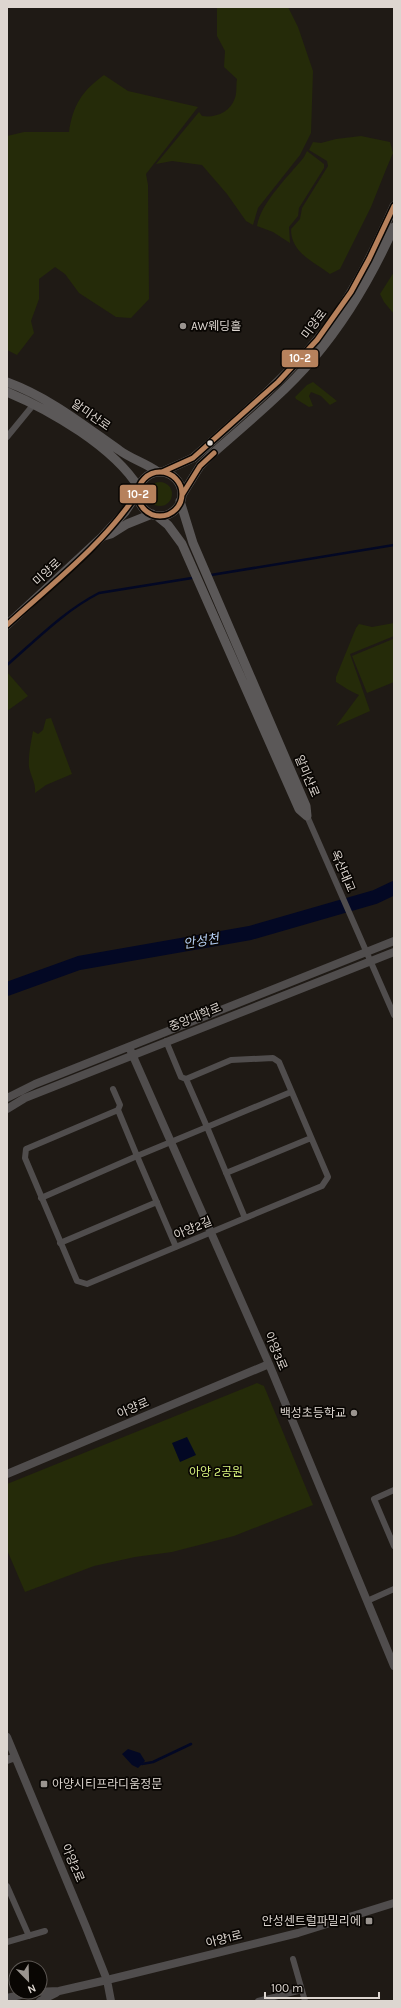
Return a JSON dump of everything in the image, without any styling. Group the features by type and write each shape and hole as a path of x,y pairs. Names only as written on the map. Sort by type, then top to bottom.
{"main road":[{"name":"미양로","path":"160,472 193,458 295,365 318,339 354,289 394,206"},
{"name":"미양로","path":"181,498 189,481 211,455 285,388 313,360 335,332 361,294 394,226"},
{"name":"알미산로","path":"7,382 21,387 72,416 120,451 160,472"},
{"name":"알미산로","path":"7,392 34,404 70,425 107,453 130,474 138,490"},
{"path":"160,472 172,476 179,484 181,498 171,512 154,515 144,509 139,501 138,490 143,480 150,474 160,472"},
{"name":"미양로","path":"7,625 102,536 125,512 138,490"},
{"name":"알미산로","path":"181,498 192,543 296,780 306,806 307,816"},
{"name":"미양로","path":"102,536 111,534 127,524 154,515"},
{"name":"알미산로","path":"154,515 168,525 182,544 299,809 307,816"}],"street":[{"path":"7,437 34,404"},
{"name":"옥산대교","path":"307,816 366,952"},
{"name":"중앙대학로","path":"7,1098 35,1084 394,941"},
{"path":"366,952 394,1015"},
{"name":"중앙대학로","path":"7,1109 26,1098 133,1054 394,952"},
{"path":"166,1041 181,1077 186,1079 245,1218"},
{"name":"아양3로","path":"129,1046 269,1364 394,1666"},
{"name":"아양2길","path":"118,1110 26,1150 25,1158 77,1281 87,1284 322,1186 328,1177 278,1062 273,1058 231,1060 186,1079"},
{"path":"113,1089 120,1105 118,1110 176,1247"},
{"path":"41,1198 171,1141 291,1092"},
{"path":"226,1173 311,1138"},
{"path":"60,1243 157,1202"},
{"name":"아양로","path":"7,1474 269,1364"},
{"path":"394,1490 374,1499 394,1546"},
{"path":"367,1601 394,1589"},
{"name":"아양2로","path":"7,1737 107,1980 111,2001"},
{"path":"7,1760 15,1756"},
{"path":"7,1886 28,1936"},
{"name":"아양1로","path":"7,1998 34,1992 58,1991 107,1980 298,1933 394,1903"},
{"path":"7,1942 45,1930"},
{"path":"293,1959 305,2001"},
{"path":"258,2001 302,1990"},
{"name":"아양1로","path":"40,2001 58,1991"}],"green space":[{"path":"217,7 288,7 298,27 313,71 311,133 300,155 258,208 253,225 246,221 227,194 202,165 172,161 156,164 199,112 202,116 217,115 226,111 233,103 235,98 237,79 224,67 225,51 217,36"},
{"path":"104,75 128,91 198,107 146,174 148,185 149,299 131,318 116,317 79,293 65,274 55,267 39,279 39,299 31,321 34,333 17,355 7,350 7,136 24,132 69,132 73,114 80,99 96,81"},
{"path":"361,136 390,142 393,153 371,207 340,269 330,274 304,256 295,244 291,229 300,219 302,208 328,166 327,161 309,150 313,142 321,143 336,139"},
{"path":"307,151 324,164 324,168 299,208 298,216 289,227 290,243 273,232 257,226 264,208 270,199 304,157"},
{"path":"394,272 394,314 384,302 380,294"},
{"path":"313,382 337,401 330,405 321,396 311,392 309,396 313,406 309,407 296,399 295,397 307,385"},
{"path":"160,482 168,486 172,494 168,502 160,506 152,502 148,494 152,486"},
{"path":"394,623 394,636 350,654 370,711 336,726 359,695 336,682 336,677 356,628 359,624 372,627"},
{"path":"393,639 394,682 367,693 352,656"},
{"path":"7,672 28,696 7,711"},
{"path":"51,718 72,774 46,785 35,793 35,786 29,767 33,731 38,734 43,730 46,719"},
{"name":"아양 2공원","path":"257,1383 264,1386 313,1505 234,1536 172,1552 135,1557 94,1566 25,1592 7,1550 7,1484"}],"water":[{"path":"187,1437 196,1455 180,1462 172,1443"},
{"path":"128,1749 140,1753 145,1761 138,1768 132,1765 122,1754"}],"waterway":[{"path":"211,575 394,545"},
{"path":"7,665 62,617 86,600 99,593 192,578"},
{"name":"안성천","path":"7,989 79,963 250,933 375,897 394,888"},
{"path":"142,1764 153,1762 191,1744"}],"transit line":[{"name":"10-2","path":"162,472 193,458 278,382 317,340 351,292 369,259 394,206"},
{"name":"10-2","path":"182,495 200,466 214,453"},
{"name":"10-2","path":"160,472 172,476 178,482 182,494 178,506 172,512 160,516 148,512 142,506 138,494 142,482 148,476 160,472"},
{"name":"10-2","path":"7,625 94,546 125,511 138,492"}],"place":[{"name":"AW웨딩홀","path":"183,326"},
{"name":"백성초등학교","path":"354,1413"},
{"name":"아양시티프라디움정문","path":"44,1784"},
{"name":"안성센트럴파밀리에","path":"369,1921"}]}
